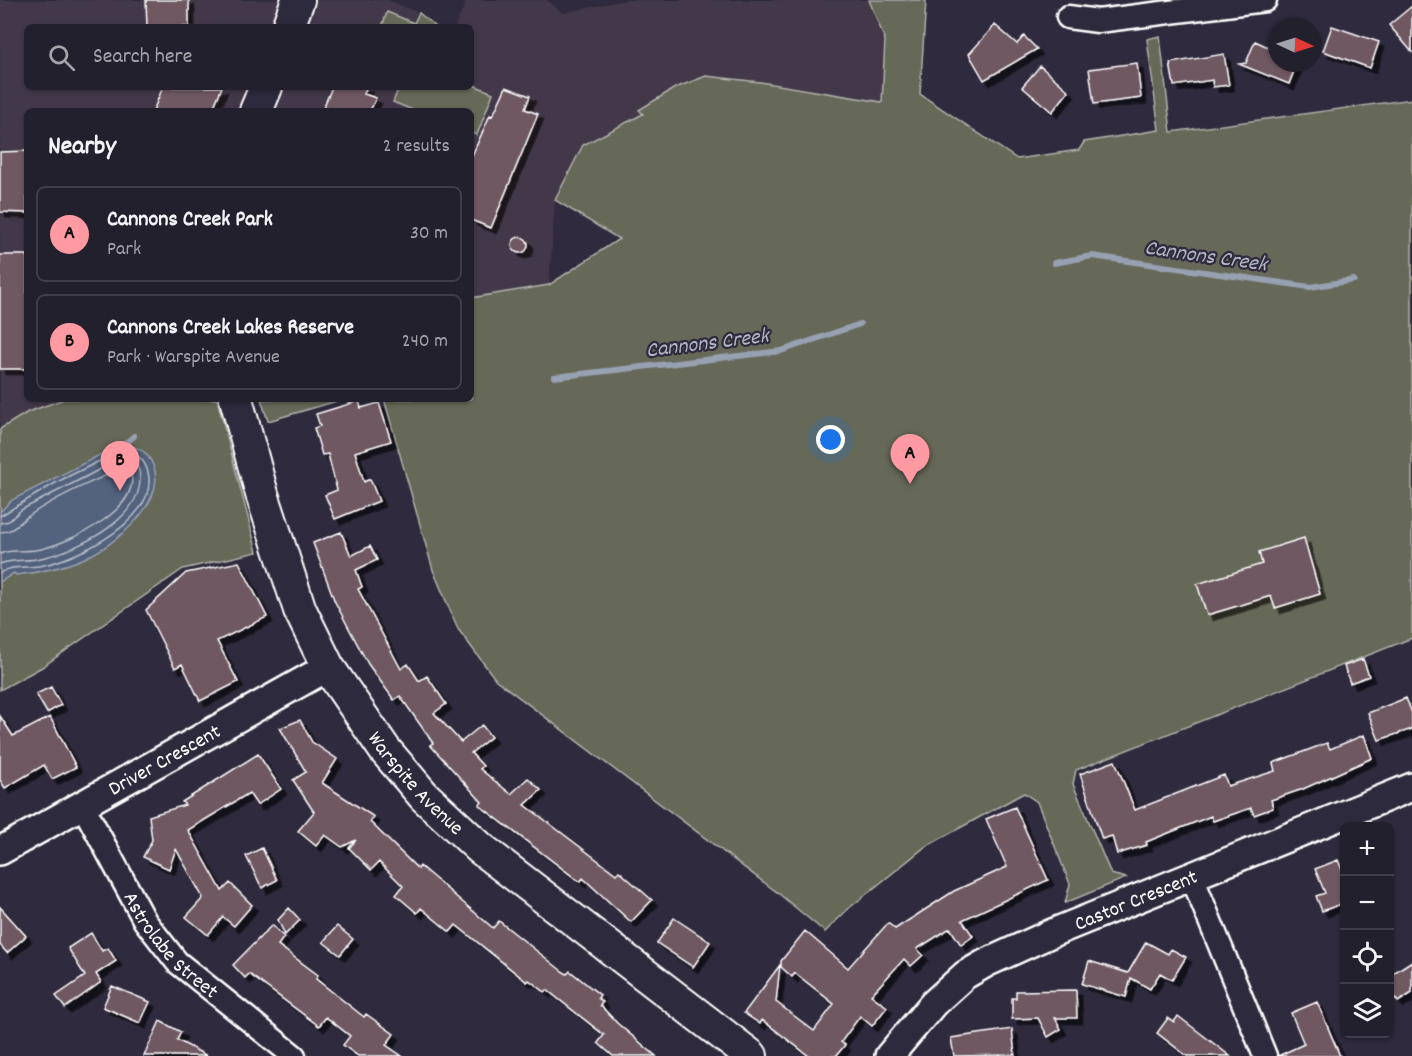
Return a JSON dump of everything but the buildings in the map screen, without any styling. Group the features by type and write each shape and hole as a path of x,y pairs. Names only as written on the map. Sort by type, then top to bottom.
{"main road":[{"path":"289,24 298,0"},
{"path":"257,108 265,90"},
{"name":"Warspite Avenue","path":"237,402 285,571 300,610 328,668 385,750 451,822 651,981 751,1056"}],"street":[{"path":"1068,17 1098,21 1264,0"},
{"name":"Driver Crescent","path":"0,851 328,668"},
{"name":"Castor Crescent","path":"890,1056 933,1005 972,971 1052,933 1412,787"},
{"name":"Astrolabe Street","path":"81,804 145,921 177,962 294,1056"},
{"path":"1191,877 1264,1056"}],"shaded area":[{"path":"0,0 279,0 275,24 24,24 24,90 248,90 239,108 24,108 24,402 56,402 28,412 0,429"},
{"path":"313,0 388,0 419,13 432,24 304,24"},
{"path":"467,0 547,0 563,13 625,0 869,0 885,40 882,103 760,82 706,76 675,88 640,110 644,114 583,146 555,200 549,285 474,298 474,108 274,108 280,90 474,90 474,24 456,24"}],"green space":[{"path":"869,0 926,0 920,94 1017,159 1079,150 1084,142 1159,130 1147,39 1160,36 1171,132 1412,99 1412,638 1076,770 1073,784 1111,874 1126,878 1065,903 1070,884 1037,802 1024,793 925,847 848,909 825,932 778,893 496,680 458,629 433,570 385,402 474,402 474,298 549,285 619,239 555,200 583,145 643,114 639,110 675,88 706,76 760,82 882,102 885,40"},
{"path":"387,12 414,23 419,13 432,24 383,24"},
{"path":"474,85 493,93 477,135 474,134 474,108 408,108 393,102 398,90 474,90"},
{"path":"56,402 218,402 257,552 183,569 42,667 0,690 0,429 28,412"},
{"path":"262,402 334,402 268,421"}],"water":[{"path":"123,443 145,453 154,470 155,485 142,514 117,538 91,555 55,568 16,575 14,573 0,582 0,512 12,500"}],"waterway":[{"name":"Cannons Creek","path":"1054,263 1092,256 1310,287 1354,280"},
{"name":"Cannons Creek","path":"554,377 781,351 860,324"},
{"path":"118,450 134,436"}],"place":[{"name":"Cannons Creek Park","path":"910,484"},
{"name":"Cannons Creek Lakes Reserve","path":"120,491"}]}
